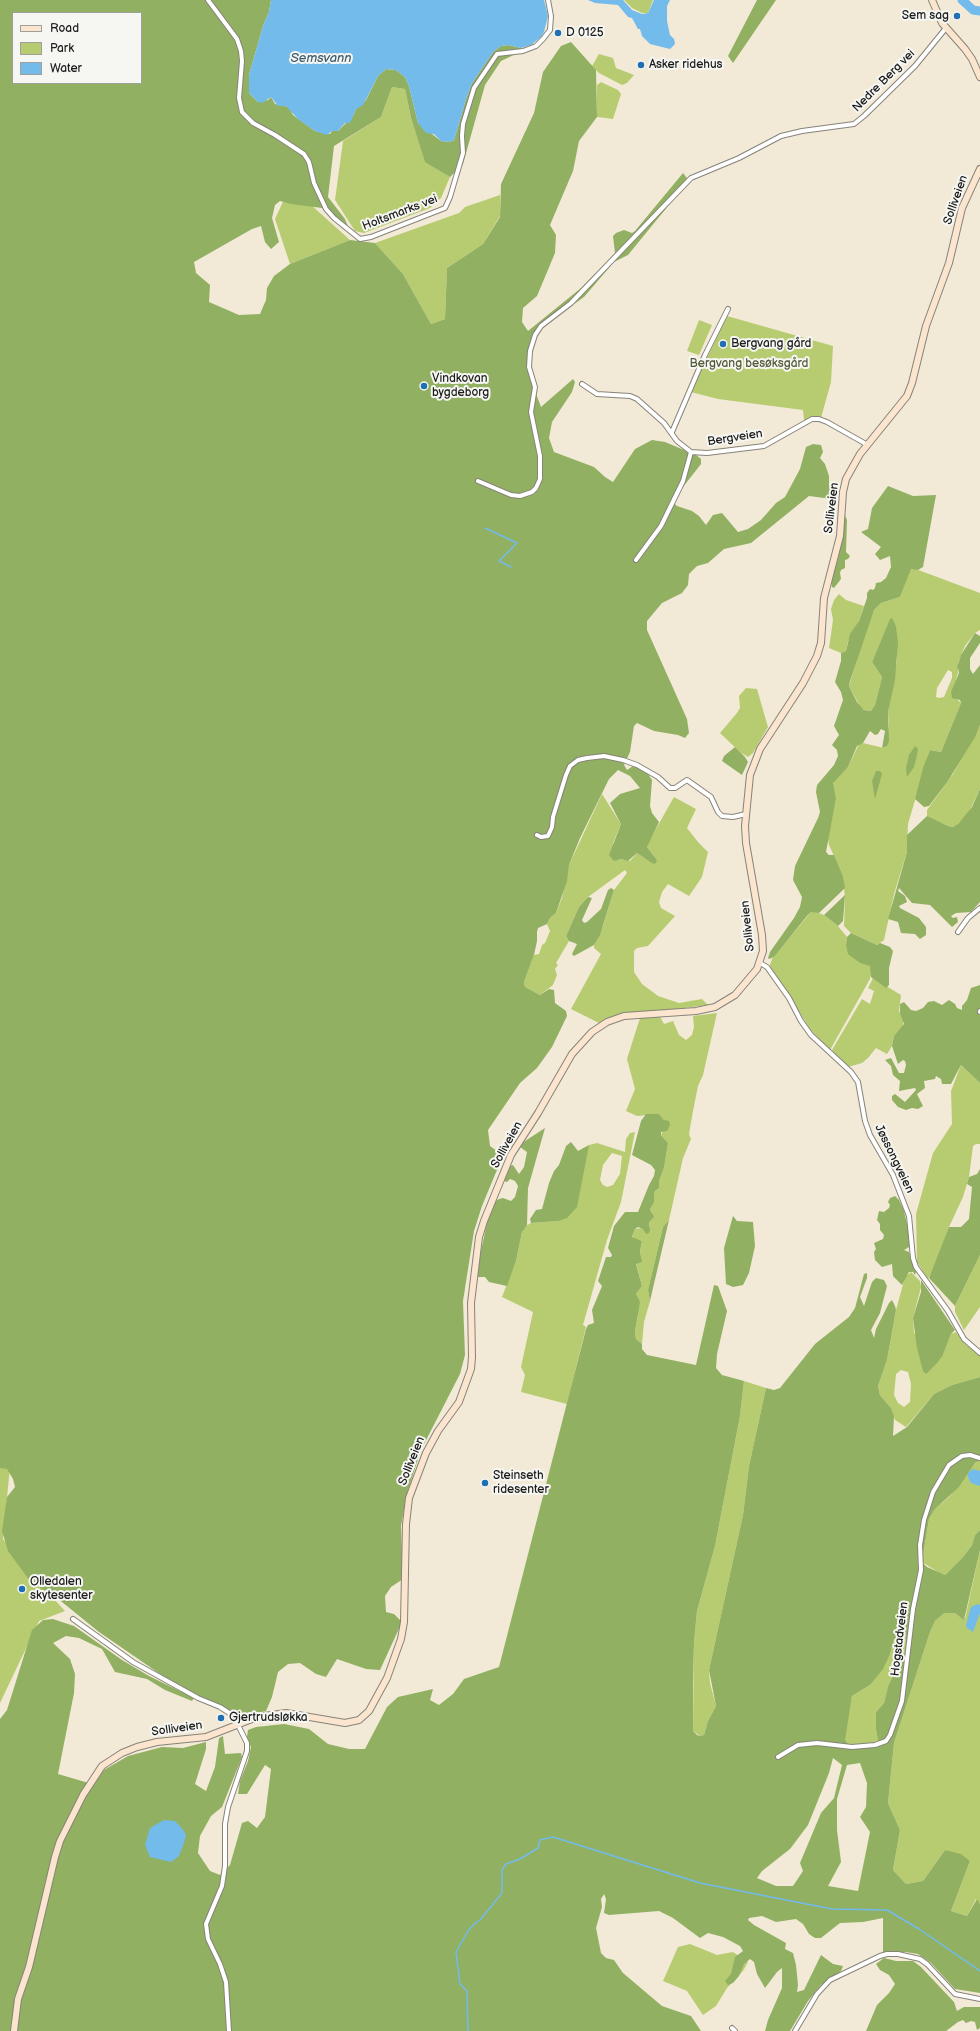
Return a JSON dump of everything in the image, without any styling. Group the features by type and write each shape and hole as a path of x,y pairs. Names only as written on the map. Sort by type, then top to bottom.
{"street":[{"name":"Holtsmarks vei","path":"208,0 237,39 241,51 242,61 239,98 242,112 254,123 304,154 309,162 314,183 326,209 334,218 360,239 371,237 445,208 462,158 463,124 474,88 497,54 523,51 536,46 543,39 550,30 551,16 548,0"},
{"path":"932,0 946,28 972,59 980,77"},
{"name":"Nedre Berg vei","path":"478,481 511,495 520,496 532,492 536,488 540,479 540,456 531,412 535,387 529,367 530,351 535,335 541,326 571,303 691,178 739,158 781,136 808,130 843,127 854,124 915,66 946,28"},
{"name":"Solliveien","path":"14,2031 18,1999 29,1967 55,1857 66,1828 92,1779 102,1766 110,1760 137,1747 157,1742 206,1737 257,1717 286,1713 345,1723 353,1722 365,1716 381,1691 401,1639 404,1622 406,1589 406,1524 409,1498 426,1453 434,1437 459,1402 471,1369 470,1303 476,1254 484,1221 511,1155 538,1113 572,1054 592,1032 616,1019 635,1014 703,1010 720,1005 730,1000 741,989 752,976 760,963 763,951 762,936 746,843 746,814 750,775 756,759 770,732 803,683 817,656 821,643 824,598 840,536 843,492 852,465 866,444 907,396 912,383 926,326 949,263 962,208 980,169"},
{"path":"672,432 705,355 728,309"},
{"name":"Bergveien","path":"582,384 597,394 630,396 638,399 646,405 672,432 677,441 691,452 706,453 764,446 812,419 827,422 866,444"},
{"name":"Bergveien","path":"636,560 661,526 683,482 691,452"},
{"path":"537,835 542,837 548,836 570,766 578,760 604,756 630,762 658,777 670,788 676,788 687,780 711,797 718,812 722,816 733,817 746,814"},
{"path":"958,932 968,918 980,908"},
{"name":"Jøssongveien","path":"760,963 767,968 789,998 801,1021 811,1035 856,1078 858,1082 864,1121 870,1135 893,1175 909,1216 913,1258 916,1268 948,1311 964,1340 980,1353"},
{"name":"Hogstadveien","path":"778,1757 798,1744 817,1743 852,1747 875,1745 886,1741 890,1736 902,1701 913,1609 921,1570 920,1545 924,1520 934,1492 949,1465 962,1456 970,1455 980,1458"},
{"path":"73,1619 133,1662 198,1698 220,1707 240,1723 247,1743 247,1751 228,1807 225,1824 226,1866 222,1886 206,1924 208,1939 220,1964 226,1982 229,2031"},
{"path":"795,2031 817,1994 830,1980 887,1954 898,1954 920,1959 927,1964 955,1994 980,1999"}],"green space":[{"path":"0,0 271,0 269,12 263,26 249,75 249,93 258,102 268,100 271,97 275,104 289,107 293,115 315,131 330,134 332,131 338,131 353,116 356,109 366,100 378,76 386,69 396,70 405,77 409,86 418,123 441,141 449,142 454,140 472,83 493,52 501,46 508,45 521,48 520,52 501,61 485,85 463,164 450,177 425,162 411,118 405,89 392,87 381,117 334,146 328,197 345,219 349,229 340,225 322,208 280,201 275,205 272,218 279,242 271,249 265,242 261,226 252,229 194,262 196,273 210,285 209,302 239,315 260,314 266,300 267,288 274,276 290,264 350,240 375,243 403,274 431,324 445,319 447,268 483,244 500,217 501,184 534,113 543,72 561,46 571,42 596,70 597,117 579,141 573,171 550,225 556,235 555,253 537,296 523,308 522,322 528,331 581,288 615,253 613,236 616,233 624,230 632,233 635,231 683,173 690,182 673,200 628,255 614,262 584,297 542,327 536,335 529,361 532,383 541,407 573,379 575,382 572,392 552,422 549,438 554,452 594,467 613,482 635,449 652,440 665,442 696,455 701,459 701,464 672,501 677,506 692,511 699,516 706,525 713,515 722,513 738,532 748,529 761,520 776,503 785,497 800,469 806,447 813,444 821,445 823,452 820,458 825,464 829,476 829,486 834,493 832,499 809,496 751,543 724,549 708,563 697,566 689,574 688,585 682,593 662,603 647,621 647,630 687,719 689,733 685,738 678,735 654,731 637,723 634,726 630,752 624,765 627,770 633,766 640,768 648,774 652,780 650,806 652,813 659,822 647,847 657,860 656,863 653,864 637,853 628,861 621,859 614,861 609,855 621,824 610,803 620,794 640,788 630,776 618,770 609,779 580,838 569,865 567,881 556,913 550,918 547,924 538,928 534,955 524,982 525,987 540,995 549,989 554,990 555,1003 566,1011 567,1016 552,1047 537,1068 520,1083 488,1130 490,1146 501,1154 499,1165 482,1206 474,1231 463,1301 465,1355 460,1374 421,1450 407,1493 401,1526 403,1579 391,1587 385,1596 386,1612 394,1614 402,1622 380,1670 366,1669 337,1659 326,1677 316,1674 300,1663 288,1664 278,1672 272,1697 266,1711 244,1716 195,1698 99,1632 62,1602 30,1581 8,1551 2,1531 7,1497 15,1487 13,1479 7,1469 0,1468"},
{"path":"624,0 653,0 648,13 642,13 632,8"},
{"path":"757,0 776,0 733,63 728,56"},
{"path":"599,54 613,58 616,68 634,75 627,83 622,85 599,73 592,66"},
{"path":"601,82 618,90 621,94 613,119 597,117 597,85"},
{"path":"392,87 405,89 411,118 425,161 450,177 441,198 430,208 364,233 355,231 335,200 343,141 381,117"},
{"path":"287,193 300,195 350,240 290,264 275,219"},
{"path":"500,195 500,216 483,244 447,268 445,319 431,324 403,274 375,243 459,213 465,207"},
{"name":"Bergvang besøksgård","path":"727,316 833,346 831,382 821,418 804,420 803,410 718,399 691,392"},
{"path":"699,320 712,325 699,355 687,351"},
{"path":"888,486 913,496 936,495 923,567 918,570 911,569 900,597 881,603 874,610 849,686 857,702 864,710 871,711 875,705 882,677 872,662 890,619 892,618 896,626 898,643 895,680 888,712 889,741 887,746 882,748 885,731 881,729 878,734 875,735 870,731 863,743 857,746 848,767 833,783 836,799 826,852 829,855 834,855 843,876 845,888 819,913 811,912 774,957 769,959 770,952 800,907 802,897 793,880 795,866 820,812 816,792 817,785 834,765 838,756 837,750 832,745 839,735 834,726 843,700 841,692 835,682 841,661 841,653 846,651 850,634 859,621 867,598 867,593 870,589 873,590 875,588 876,583 881,582 886,578 891,567 890,556 880,560 875,554 881,547 861,532 868,529 872,508"},
{"path":"845,515 847,520 846,552 850,556 845,560 845,568 841,570 840,573 841,579 834,588 832,587 831,582 838,559"},
{"path":"913,568 980,593 980,630 975,633 965,646 958,663 959,670 956,679 956,698 961,703 941,752 931,750 929,752 908,824 907,852 894,894 884,940 877,945 851,933 844,926 845,899 843,876 829,845 828,838 836,799 832,787 834,780 848,767 859,744 863,743 884,748 889,726 888,712 897,661 896,626 891,618 872,662 882,677 875,705 871,711 861,708 849,686 866,628 874,610 881,603 900,597 910,570","holes":["948,670 952,672 952,678 944,697 936,697 937,688"]},
{"path":"839,594 846,600 864,606 859,621 848,641 846,651 841,653 829,648 833,620 831,609 834,600"},
{"path":"975,633 980,636 980,643 970,658 970,669 973,674 980,665 980,725 975,737 948,781 929,806 924,807 915,799 923,768 930,750 941,752 961,703 960,700 952,698 951,692 959,673 957,667 961,655"},
{"path":"746,688 757,689 768,727 753,753 748,757 741,753 720,733 740,708 739,696"},
{"path":"980,725 980,789 968,814 953,827 929,818 927,816 927,810 953,774"},
{"path":"915,746 918,749 914,767 907,777 906,768 909,755"},
{"path":"735,747 748,762 742,775 722,761 724,756"},
{"path":"876,771 880,771 882,774 875,799 872,781"},
{"path":"980,789 980,902 971,912 956,913 951,916 953,918 957,917 958,922 952,927 930,905 912,903 899,888 898,891 905,896 907,902 899,906 900,908 919,918 926,927 926,935 920,939 915,934 901,933 898,922 888,919 907,852 907,835 927,816 953,827 959,823 972,807"},
{"path":"602,794 621,824 613,843 617,860 621,859 630,861 637,853 653,864 657,860 647,847 648,843 674,797 696,809 687,828 708,852 702,877 689,896 668,884 662,892 659,902 661,908 675,916 648,946 637,948 634,951 634,972 642,984 658,996 679,1003 702,999 708,1005 613,1017 599,1023 571,1009 601,954 594,948 594,945 603,926 614,890 627,873 625,870 588,897 579,907 566,936 569,941 556,963 558,965 555,969 557,975 553,985 540,995 525,987 524,982 534,955 539,954 542,945 545,943 550,931 547,924 550,918 556,913 562,898 569,865"},
{"path":"611,888 614,890 600,935 594,945 574,956 572,954 577,944 569,941 566,936 579,907 588,897 592,898 582,920 584,923 587,922 601,909 608,890"},
{"path":"845,895 843,921 838,926 824,915"},
{"path":"811,912 824,915 838,926 847,937 846,945 860,963 868,964 872,969 870,979 830,1050 810,1029 771,969 770,965 772,959"},
{"path":"851,933 877,945 880,943 890,947 893,951 889,968 889,985 886,988 871,977 870,966 860,963 848,954 846,945 847,937"},
{"path":"873,978 901,995 899,1011 903,1021 903,1027 894,1036 892,1046 887,1054 876,1048 862,1063 848,1067 832,1050 862,999 870,1004 874,991 868,988"},
{"path":"980,985 980,1083 961,1065 951,1084 942,1084 941,1079 936,1076 935,1079 924,1081 925,1088 917,1094 923,1106 918,1109 912,1108 906,1110 898,1107 892,1100 892,1096 895,1094 905,1102 916,1090 915,1088 899,1091 900,1081 893,1075 891,1066 885,1060 891,1058 899,1073 904,1073 906,1065 905,1061 903,1060 898,1064 892,1046 894,1036 904,1024 900,1014 900,1004 904,1002 911,1010 916,1011 923,1008 928,1002 934,1001 942,1005 949,1000 955,1004 957,1008 962,1010 962,1006 967,1000 971,988"},
{"path":"717,1013 703,1075 698,1086 689,1134 691,1139 683,1158 669,1220 663,1227 648,1290 650,1301 644,1322 642,1344 636,1339 635,1332 638,1315 636,1294 642,1286 636,1263 641,1256 640,1251 642,1241 632,1238 635,1229 650,1227 649,1222 652,1212 650,1209 654,1192 659,1188 659,1181 664,1168 668,1143 661,1135 664,1120 659,1114 637,1116 626,1111 635,1089 627,1059 640,1018 660,1017 664,1024 673,1021 679,1035 686,1040 692,1035 694,1027 693,1016"},
{"path":"961,1065 980,1083 980,1144 973,1146 969,1177 963,1197 949,1227 936,1264 928,1279 917,1262 916,1214 933,1153 952,1124 951,1091"},
{"path":"646,1114 659,1114 664,1120 669,1121 670,1125 667,1131 661,1132 661,1135 668,1143 664,1168 659,1181 659,1188 654,1192 654,1202 650,1209 654,1217 649,1222 649,1233 646,1234 643,1229 638,1227 635,1229 632,1237 642,1241 640,1251 642,1262 636,1264 642,1286 636,1294 640,1302 635,1332 636,1339 642,1344 642,1349 647,1355 696,1365 714,1285 718,1286 727,1311 717,1354 716,1368 722,1375 744,1381 740,1416 715,1546 697,1611 694,1642 693,1731 697,1735 704,1735 708,1721 716,1706 709,1670 743,1515 749,1466 766,1388 774,1390 780,1388 815,1344 849,1317 855,1308 864,1274 867,1273 867,1278 860,1297 864,1306 872,1282 876,1278 884,1280 887,1286 880,1313 871,1330 874,1338 876,1329 892,1300 896,1310 887,1360 878,1386 880,1395 891,1408 894,1416 893,1436 907,1427 934,1394 952,1385 980,1377 980,1461 976,1462 958,1488 935,1509 929,1519 922,1562 927,1567 945,1575 963,1557 972,1545 975,1535 980,1530 980,1550 964,1620 955,1613 944,1613 935,1621 930,1632 894,1743 888,1803 900,1830 893,1870 906,1884 923,1881 945,1850 961,1854 970,1861 951,1911 967,1916 977,1899 980,1904 980,1993 955,1989 931,1963 918,1954 906,1952 883,1952 883,1918 863,1922 840,1923 821,1938 815,1938 809,1934 803,1924 796,1919 776,1922 762,1916 749,1918 748,1920 754,1925 786,1943 785,1949 793,1953 796,1965 798,1985 797,1992 804,1990 821,1955 833,1964 843,1966 841,1971 821,1985 808,2001 790,2031 765,2031 768,2020 782,1988 782,1968 777,1972 765,1988 757,1974 754,1962 750,1959 744,1964 739,1976 733,1983 728,1985 725,1981 731,1974 735,1957 743,1951 740,1946 723,1937 708,1933 700,1938 673,1918 659,1911 609,1915 604,1913 606,1899 604,1894 601,1899 602,1907 596,1928 601,1953 606,1958 614,1960 623,1973 662,2006 691,2016 701,2031 0,2031 0,1719 7,1710 32,1630 43,1620 53,1619 74,1626 122,1660 149,1676 194,1698 192,1701 165,1690 147,1679 115,1672 102,1649 79,1638 66,1636 53,1643 70,1659 75,1674 74,1693 58,1774 92,1784 104,1770 128,1756 162,1747 183,1748 206,1742 206,1749 195,1784 206,1791 215,1767 219,1738 223,1736 225,1754 241,1753 242,1757 222,1807 211,1816 200,1836 198,1853 210,1871 220,1875 230,1865 242,1823 248,1821 257,1828 265,1817 271,1769 265,1765 247,1794 238,1794 240,1781 248,1761 251,1747 247,1737 248,1730 256,1727 284,1724 309,1729 328,1744 349,1749 365,1749 387,1707 398,1697 433,1689 430,1700 439,1705 453,1694 464,1679 499,1667 586,1329 588,1325 594,1323 592,1310 602,1286 598,1281 606,1257 611,1257 612,1255 608,1248 614,1226 625,1212 638,1212 654,1176 655,1170 651,1165 632,1155 641,1121","holes":["906,1635 905,1652 888,1686 884,1703 876,1712 878,1741 868,1744 848,1744 845,1740 852,1696 870,1685 883,1669 890,1654 894,1639","833,1758 842,1765 834,1798 821,1813 800,1863 803,1871 793,1886 776,1886 757,1878 762,1871 790,1849 808,1825 829,1773","860,1763 867,1783 866,1807 860,1817 870,1832 858,1891 828,1886 841,1862 837,1830 837,1799 847,1765"]},
{"path":"545,1128 528,1188 527,1225 522,1232 516,1261 507,1286 489,1282 485,1277 477,1277 476,1275 489,1213 494,1202 503,1198 511,1201 515,1197 518,1186 515,1181 510,1179 507,1182 504,1181 507,1171 510,1166 513,1165 519,1174 524,1167 527,1152 520,1147 522,1143"},
{"path":"635,1132 621,1202 607,1240 583,1325 586,1327 567,1404 521,1392 525,1375 521,1367 533,1312 502,1297 516,1261 524,1227 531,1223 558,1221 589,1145 597,1143 625,1152 626,1139 630,1133","holes":["612,1153 622,1156 620,1174 613,1185 607,1187 603,1185 600,1180 603,1165"]},
{"path":"571,1142 578,1151 589,1145 577,1207 567,1218 558,1221 531,1223 530,1219 536,1210 542,1209 554,1171 559,1165 566,1146"},
{"path":"980,1169 980,1255 955,1306 929,1278 949,1227 961,1227 969,1219 972,1187 967,1184 969,1177 977,1174"},
{"path":"895,1196 899,1200 904,1211 909,1233 909,1247 904,1250 909,1252 916,1272 915,1275 913,1272 909,1272 902,1285 893,1276 892,1264 882,1267 875,1260 874,1252 876,1249 874,1243 883,1239 884,1235 880,1230 880,1224 877,1220 879,1211 884,1212 889,1208 890,1205 888,1202 890,1198"},
{"path":"733,1216 737,1221 753,1222 755,1246 749,1273 743,1285 733,1287 726,1284 724,1248"},
{"path":"669,1220 650,1301 648,1290 663,1227"},
{"path":"980,1255 980,1307 964,1330 955,1312 955,1306"},
{"path":"911,1272 920,1281 921,1287 913,1318 914,1333 943,1355 951,1334 956,1332 966,1345 980,1356 980,1377 952,1385 934,1394 906,1427 895,1420 891,1408 880,1395 878,1386 887,1360 896,1310 905,1277","holes":["901,1370 908,1372 911,1384 910,1402 904,1407 898,1403 894,1395 896,1374"]},
{"path":"921,1280 955,1330 951,1334 943,1355 926,1374 923,1371 917,1348 913,1318 921,1292"},
{"path":"744,1381 766,1388 749,1466 743,1515 709,1670 710,1683 716,1706 708,1721 704,1735 700,1736 693,1731 694,1642 697,1611 715,1546 740,1416"},
{"path":"978,1460 980,1461 980,1530 975,1535 972,1545 963,1557 945,1575 941,1574 922,1562 929,1519 935,1509 950,1496"},
{"name":"Olledalen skytesenter","path":"0,1466 10,1467 3,1539 24,1567 65,1611 39,1621 0,1703"},
{"path":"980,1550 980,1904 976,1899 967,1916 951,1911 970,1861 945,1850 923,1881 906,1884 893,1870 900,1830 888,1803 894,1743 930,1632 935,1621 944,1612 955,1613 965,1619"},
{"path":"906,1635 905,1652 888,1686 884,1703 876,1712 878,1741 868,1744 848,1744 844,1740 852,1696 870,1685 890,1654 894,1639"},
{"path":"690,1944 717,1955 733,1952 748,1962 743,1971 727,1988 716,2006 703,2015 687,1991 663,1981 678,1947"},
{"path":"884,1958 896,1961 913,1961 921,1967 954,2002 957,2011 964,2007 980,2007 980,2028 977,2030 975,2022 971,2021 966,2023 963,2020 946,2031 866,2031 877,2005 889,1993 895,1984 889,1975 880,1970 876,1964"}],"water":[{"name":"Semsvann","path":"271,0 544,0 548,16 544,32 541,37 531,45 521,48 508,45 501,46 493,52 472,83 454,140 449,142 441,141 434,134 426,133 418,123 409,86 405,77 396,70 386,69 378,76 363,105 356,109 350,123 345,123 338,131 332,131 327,135 315,131 298,119 286,106 278,106 271,97 262,103 258,102 249,93 249,75 263,26 269,12"},
{"path":"588,0 623,0 632,10 642,14 648,13 654,0 670,0 667,6 667,21 670,35 674,39 675,44 670,49 650,44 642,36 640,29 638,29 632,18 628,17 618,5 595,3"},
{"path":"973,1469 980,1471 980,1486 971,1483 968,1477 968,1473"},
{"path":"977,1604 980,1605 980,1613 973,1632 967,1628 966,1625 971,1607"},
{"path":"164,1820 175,1821 186,1835 179,1856 171,1862 150,1857 145,1845 150,1828"}],"waterway":[{"path":"962,0 973,10 980,11"},
{"path":"485,528 517,543 499,561 511,567"},
{"path":"468,2031 467,1991 460,1984 456,1952 468,1931 480,1920 502,1893 502,1870 506,1864 520,1859 538,1848 540,1840 553,1837 700,1883 832,1909 887,1910 919,1929 980,1971"}],"place":[{"name":"Sem sag","path":"957,16"},
{"name":"D 0125","path":"558,33"},
{"name":"Asker ridehus","path":"641,65"},
{"name":"Bergvang gård","path":"723,344"},
{"name":"Vindkovan bygdeborg","path":"424,386"},
{"name":"Steinseth ridesenter","path":"485,1483"},
{"name":"Olledalen skytesenter","path":"22,1589"},
{"name":"Gjertrudsløkka","path":"221,1718"}]}
